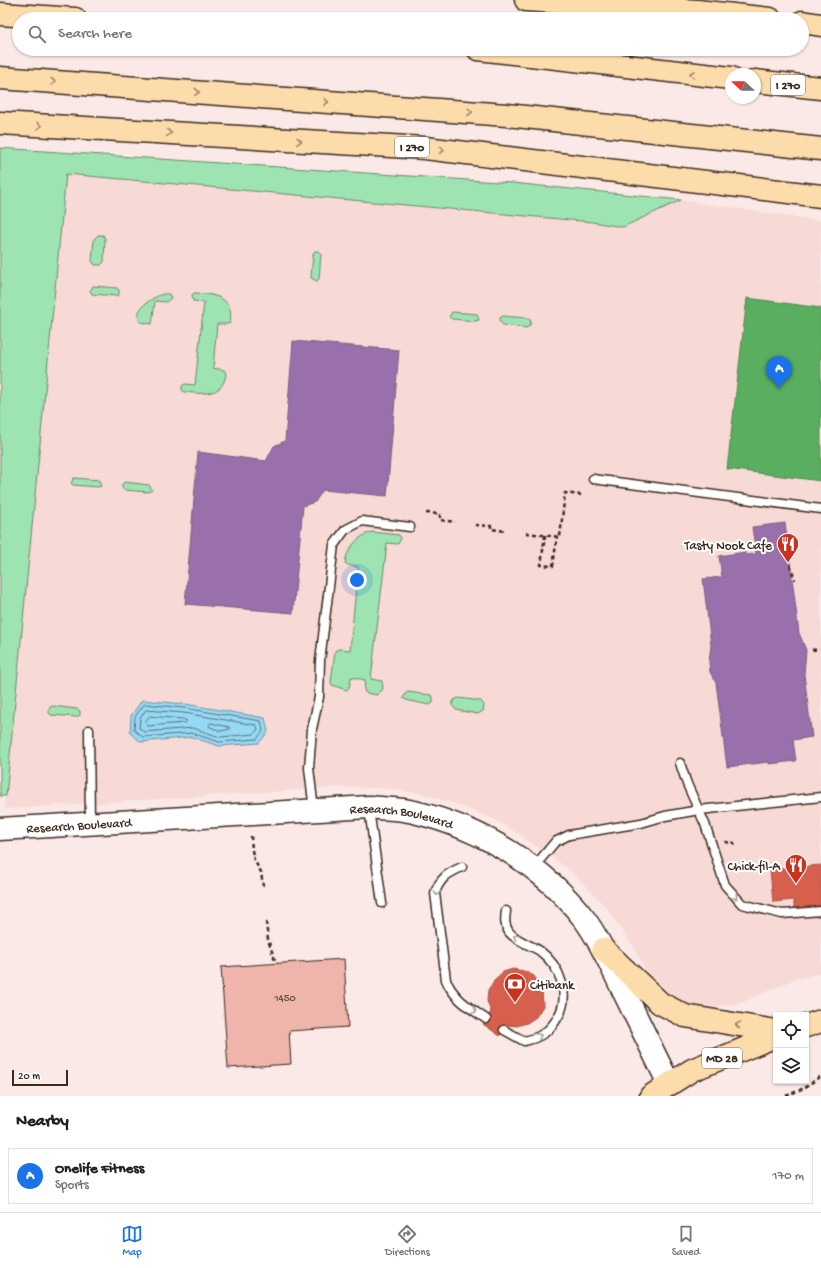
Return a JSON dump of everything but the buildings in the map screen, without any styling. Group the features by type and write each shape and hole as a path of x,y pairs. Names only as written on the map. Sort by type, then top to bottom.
{"main road":[{"path":"526,0 706,12"},
{"path":"0,14 12,15"},
{"path":"809,23 821,24"},
{"path":"539,56 725,77"},
{"path":"0,78 507,115 821,150"},
{"name":"I 270","path":"761,82 821,88"},
{"name":"I 270","path":"0,123 425,148 821,196"},
{"path":"603,950 660,1003 685,1016 773,1031"},
{"path":"809,1025 821,1022"},
{"name":"MD 28","path":"651,1096 692,1070 773,1037"}],"street":[{"name":"Research Boulevard","path":"0,829 369,807 413,812 455,824 515,854 534,867 567,899 585,920 603,950 669,1084"}],"lane":[{"path":"593,479 687,490 821,509"},
{"path":"314,810 308,768 312,729 319,697 320,661 334,545 345,530 362,521 410,527"},
{"path":"89,730 90,824"},
{"path":"680,763 706,824 725,885 742,904 782,914 821,911"},
{"path":"534,867 555,842 569,835 641,823 665,816 699,810 821,797"},
{"path":"369,807 382,903"},
{"path":"462,867 447,874 438,884 435,893 446,980 450,989 460,1001 486,1019"},
{"path":"504,1030 524,1041 543,1035 554,1024 560,1014 563,1002 563,986 559,973 552,962 541,952 510,934 505,926 506,911"}],"path":[{"path":"526,533 560,538 565,493 581,495"},
{"path":"426,513 440,514 440,520 455,522"},
{"path":"475,525 491,526 491,529 505,531"},
{"path":"545,535 541,565 553,566 557,537"},
{"path":"790,565 796,580"},
{"path":"812,650 819,649"},
{"path":"251,836 254,860 261,872 262,886"},
{"path":"266,922 268,940 276,963"},
{"path":"786,1096 804,1088 821,1076"}],"shaded area":[{"path":"66,174 592,222 622,227 681,200 821,221 821,973 795,979 743,1002 711,1008 695,1006 677,999 665,993 650,978 633,946 606,907 571,871 519,834 494,819 453,803 420,793 383,788 347,787 4,809"}],"green space":[{"path":"0,148 512,183 681,200 623,227 592,222 66,174 6,796 0,796"},
{"path":"98,235 103,235 105,239 104,262 101,265 95,265 92,261 94,239"},
{"path":"315,251 318,251 321,254 319,279 317,281 311,278 313,254"},
{"path":"93,286 117,288 119,290 119,294 117,296 92,294 90,291"},
{"path":"194,293 209,294 221,299 226,302 231,314 230,323 217,324 213,368 224,370 226,373 224,381 217,390 205,393 184,392 182,390 182,386 185,384 195,385 204,302 193,301 192,295"},
{"path":"163,294 169,294 171,298 166,302 155,301 152,324 140,322 138,317 141,308 149,301"},
{"path":"452,312 477,314 479,320 452,319 449,317"},
{"path":"503,316 527,318 531,321 530,325 527,328 503,325 500,322 500,318"},
{"path":"74,478 99,480 101,486 73,485 71,483"},
{"path":"125,482 149,485 152,490 148,492 124,490 122,488 122,484"},
{"path":"371,532 399,535 401,538 398,544 387,543 371,679 382,681 383,689 377,695 366,693 364,691 365,680 351,677 349,688 346,690 332,685 331,682 335,651 338,649 350,650 358,567 345,563 346,558 350,549 357,540"},
{"path":"407,692 431,695 433,697 433,703 429,705 406,700 403,698"},
{"path":"458,698 481,701 484,705 483,711 478,714 456,710 452,705 454,700"},
{"path":"52,706 77,709 80,711 80,715 77,717 51,715 49,713 49,708"}],"water":[{"path":"142,700 185,704 265,718 268,732 259,743 219,746 192,737 141,742 130,733 131,716"}],"place":[{"name":"Onelife Fitness","path":"779,389"},
{"name":"Tasty Nook Cafe","path":"788,564"},
{"name":"Chick-fil-A","path":"796,884"},
{"name":"Citibank","path":"515,1004"}]}
